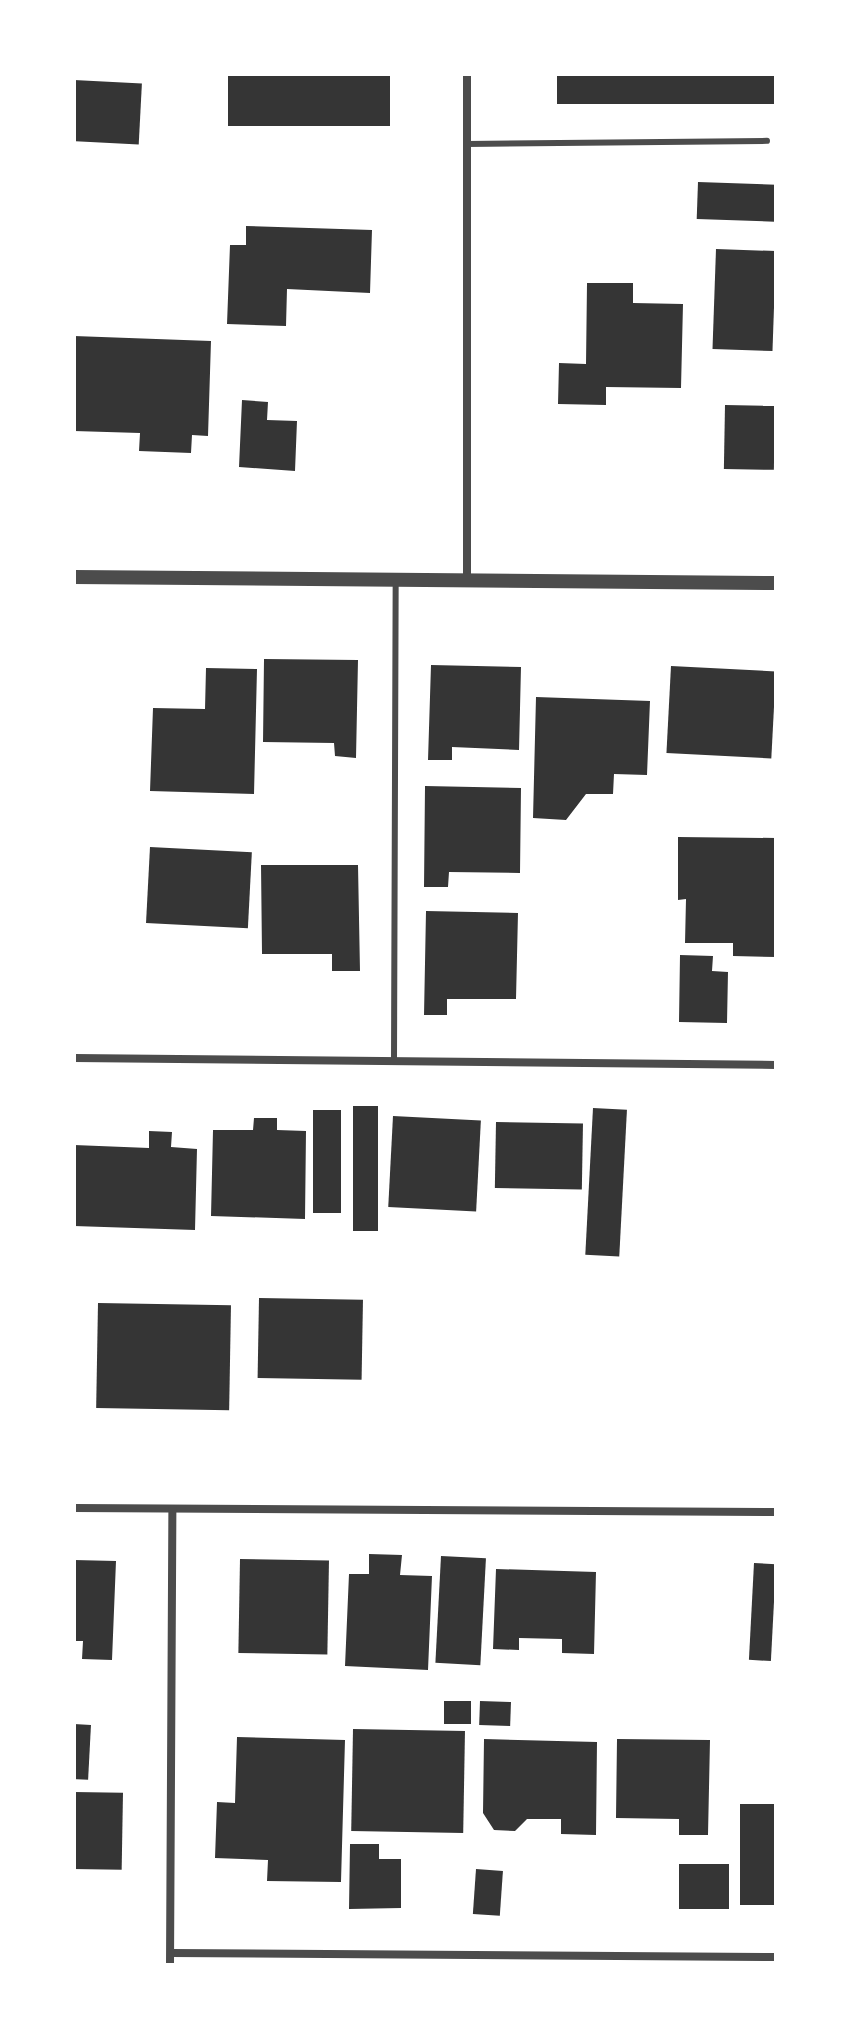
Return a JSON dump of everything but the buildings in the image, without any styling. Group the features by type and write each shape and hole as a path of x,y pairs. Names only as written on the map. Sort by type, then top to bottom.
{"street":[{"path":"467,74 467,580"},
{"path":"74,577 776,583"},
{"path":"74,1058 776,1065"},
{"path":"74,1508 776,1512"},
{"path":"170,1965 172,1509"},
{"path":"171,1953 776,1957"}],"lane":[{"path":"467,144 767,141"},
{"path":"394,1061 396,580"}]}
